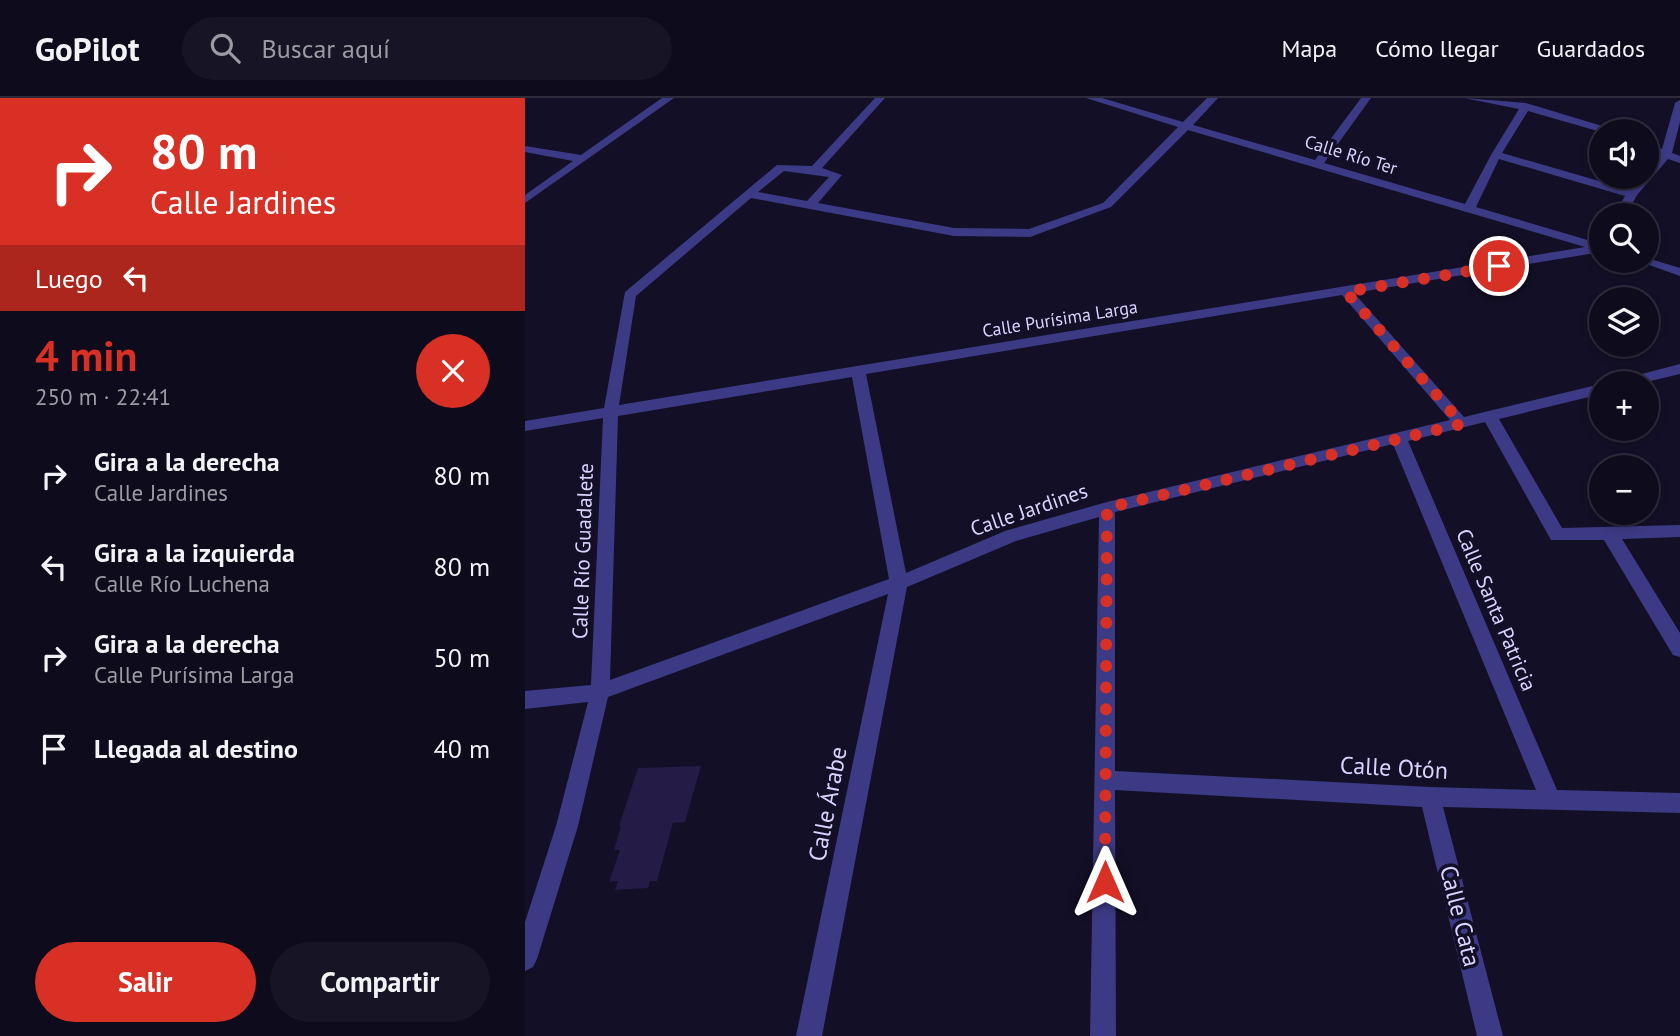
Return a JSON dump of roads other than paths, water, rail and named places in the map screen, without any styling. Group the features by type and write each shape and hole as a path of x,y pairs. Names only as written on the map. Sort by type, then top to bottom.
{"street":[{"path":"525,200 669,98"},
{"path":"810,205 836,175 815,170 880,98"},
{"name":"Calle Río Ter","path":"1091,98 1589,244"},
{"path":"749,194 954,232 1030,233 1107,205 1213,98"},
{"path":"1318,164 1366,98"},
{"path":"1469,98 1526,106 1589,123"},
{"path":"1627,203 1666,155 1680,103"},
{"path":"1469,209 1496,155 1526,106"},
{"path":"525,149 583,159"},
{"path":"1659,152 1680,160"},
{"path":"1496,155 1632,194"},
{"name":"Calle Río Guadalete","path":"525,959 567,826 600,692 611,411 630,295 781,167 815,170"},
{"name":"Calle Purísima Larga","path":"525,426 1589,250"},
{"path":"1659,266 1680,272"},
{"path":"1346,292 1462,424"},
{"path":"1659,374 1680,369"},
{"path":"858,371 899,583"},
{"name":"Calle Jardines","path":"525,700 600,692 899,583 1011,536 1107,508 1589,392"},
{"path":"1490,417 1557,534 1680,531"},
{"name":"Calle Santa Patricia","path":"1399,439 1552,800"},
{"path":"1104,1036 1107,508"},
{"path":"1609,533 1680,649"},
{"name":"Calle Árabe","path":"809,1036 899,583"},
{"name":"Calle Otón","path":"1105,779 1430,797 1680,803"},
{"name":"Calle Cata","path":"1430,797 1490,1036"}]}
